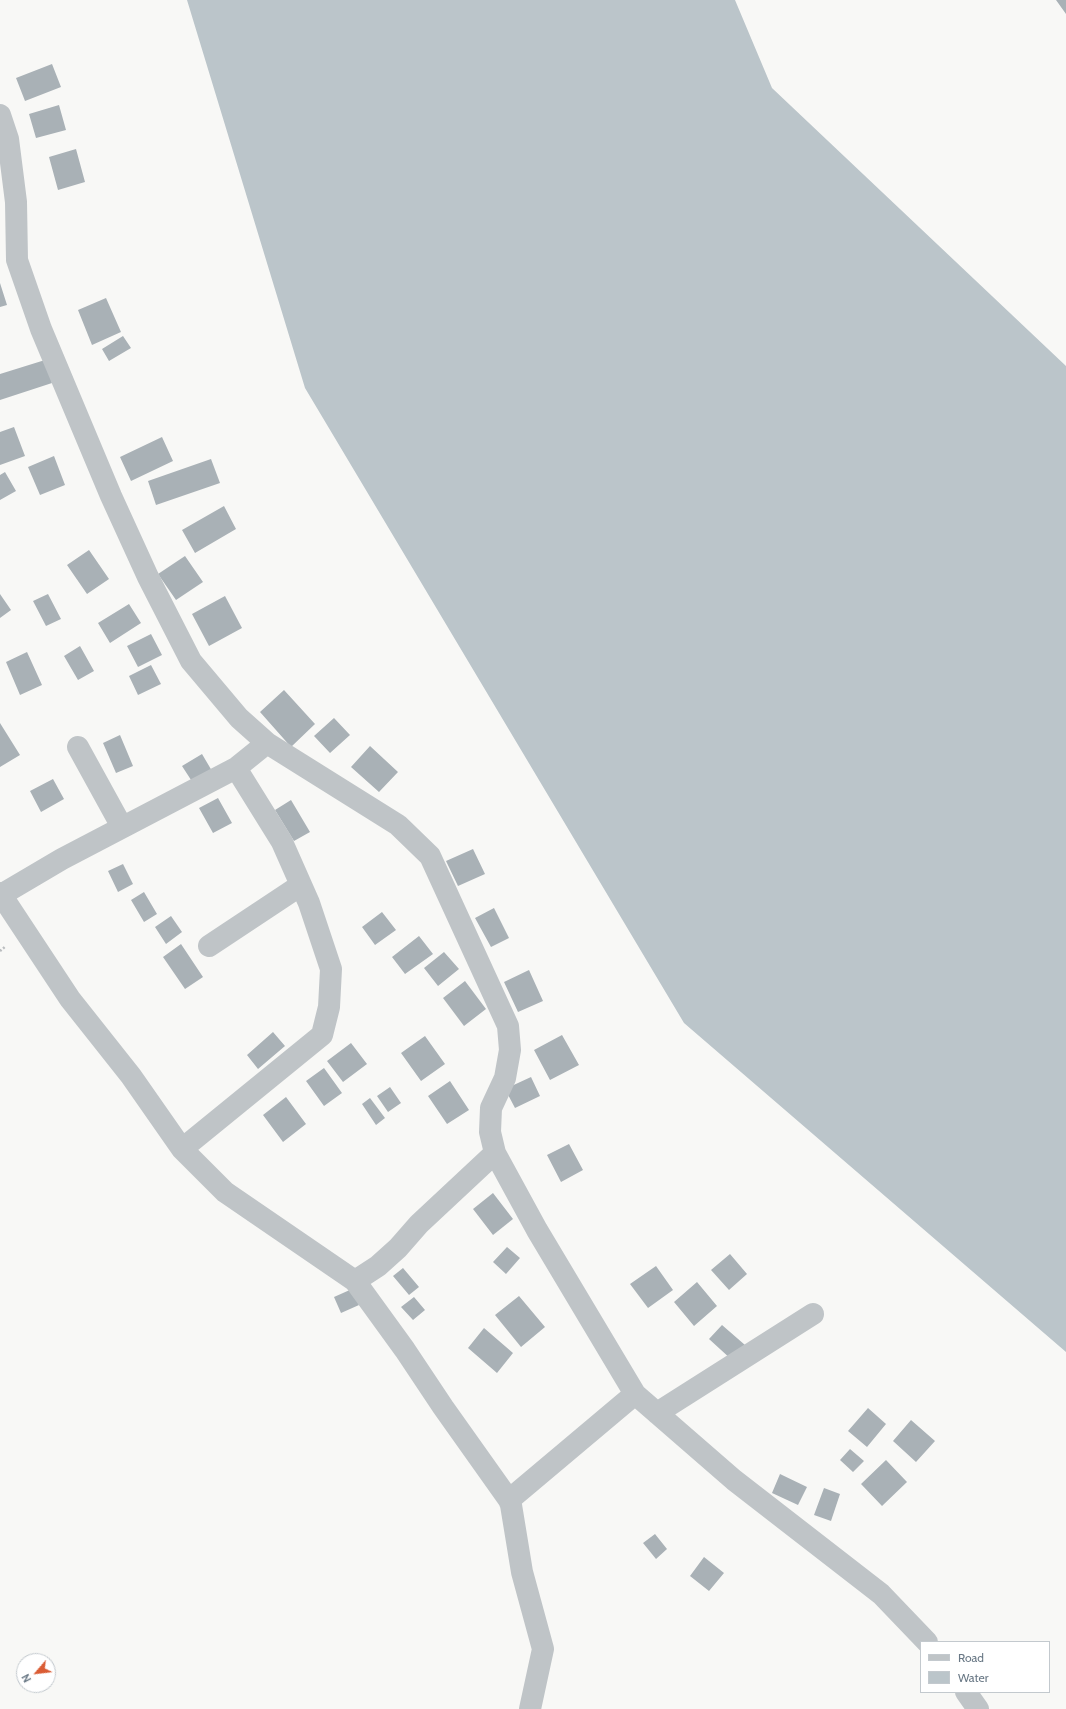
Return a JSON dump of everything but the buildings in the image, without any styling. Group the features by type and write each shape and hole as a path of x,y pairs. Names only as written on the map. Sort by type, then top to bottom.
{"street":[{"path":"0,115 8,139 16,202 9,262 41,329 111,496 148,577 191,660 239,718 267,742 398,825 430,856 508,1026 510,1050 505,1078 491,1108 490,1132 495,1153 538,1230 635,1394 734,1480 881,1594 926,1641"},
{"path":"267,742 236,768 62,859 0,894 70,999 131,1076 182,1149 225,1192 355,1281 405,1350 509,1500 522,1572 543,1649 530,1709"},
{"path":"78,747 122,827"},
{"path":"182,1149 322,1035 329,1007 331,969 309,903 282,842 236,768"},
{"path":"209,946 301,885"},
{"path":"355,1281 378,1266 398,1248 419,1224 495,1153"},
{"path":"658,1413 813,1314"},
{"path":"509,1500 635,1394"},
{"path":"967,1693 978,1709"}],"water":[{"path":"187,0 735,0 772,88 1066,366 1066,1352 684,1023 305,388"}]}
